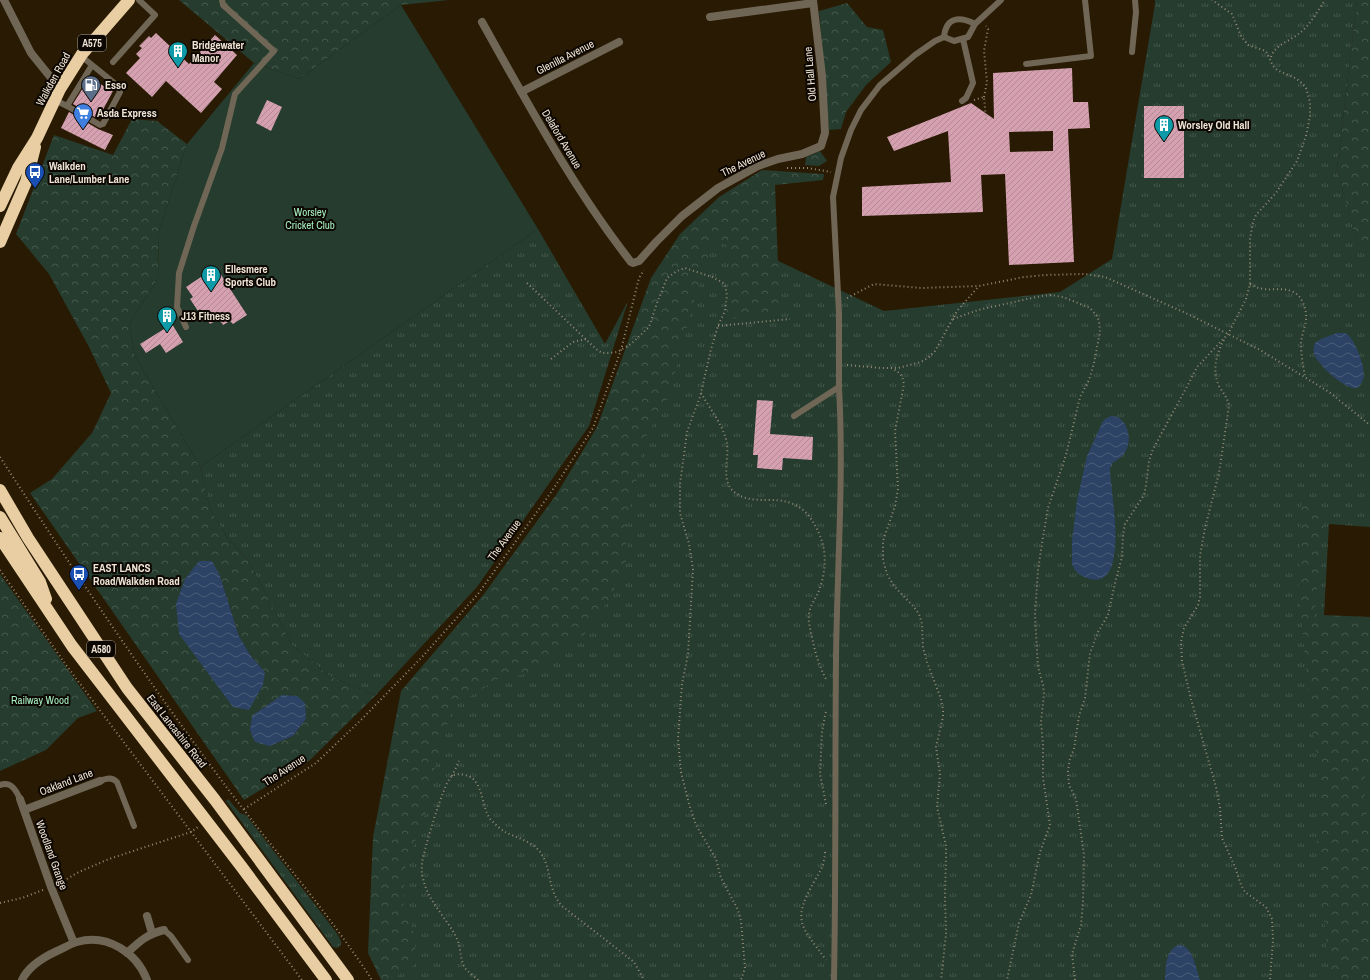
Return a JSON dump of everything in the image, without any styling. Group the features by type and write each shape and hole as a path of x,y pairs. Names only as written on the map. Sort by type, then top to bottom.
{"highway":[{"name":"Walkden Road","path":"0,206 18,168 37,138 58,94 81,56 129,0"},
{"name":"Walkden Road","path":"0,242 26,182 37,138"},
{"name":"East Lancashire Road","path":"0,490 28,538 127,688 215,800 348,980"},
{"path":"0,517 40,582 50,614"},
{"name":"A580","path":"0,538 72,646 241,866 326,980"}],"street":[{"path":"4,0 31,54 58,94"},
{"path":"710,16 813,1"},
{"name":"Old Hall Lane","path":"813,1 822,76 825,126 825,133 821,146"},
{"name":"Delaford Avenue","path":"482,22 521,92 574,181 615,242 631,262"},
{"name":"Glenilla Avenue","path":"521,92 619,42"},
{"name":"The Avenue","path":"631,262 636,263 639,261 682,216 718,188 758,166 778,159 802,154 821,146"},
{"name":"Oakland Lane","path":"24,810 100,780"},
{"name":"Woodland Grange","path":"20,799 51,887 74,943"},
{"path":"147,916 152,933"},
{"path":"127,953 142,939 152,933 164,930"},
{"path":"22,980 25,974 46,956 74,943 89,941 102,941 117,946 127,953 140,966 147,980"}],"lane":[{"path":"113,62 155,15 139,0"},
{"path":"186,327 178,308 179,273 222,148 235,94 274,51 223,5 222,0"},
{"path":"834,980 836,891 836,651 841,431 838,387 838,302 833,202 837,174 850,130 861,110 880,85 915,55 935,41 944,37 952,40 963,39 971,34 975,24 1001,0"},
{"path":"1026,64 1091,56 1085,0"},
{"path":"1132,52 1136,12 1135,0"},
{"path":"944,37 944,30 951,22 956,20 966,20 975,24"},
{"path":"963,39 973,83 964,100"},
{"path":"58,94 67,106 100,125 103,124 120,92 118,86 81,56"},
{"path":"67,106 92,65"},
{"path":"794,416 838,387"},
{"name":"Oakland Lane","path":"100,780 110,778 117,782 134,826"},
{"name":"Woodland Grange","path":"0,785 8,784 12,786 20,799"},
{"path":"164,930 171,936 188,960"}],"path":[{"path":"1212,0 1232,14 1240,36 1244,41 1252,47 1266,51 1273,66 1277,70 1297,79 1303,84 1309,95 1310,116 1306,136 1297,161 1276,193 1256,216 1253,222 1250,239 1250,284 1246,299 1219,348 1215,367 1218,384 1228,400 1227,420 1219,473 1205,528 1200,556 1200,597 1198,605 1184,628 1181,642 1182,661 1191,700 1216,787 1220,808 1222,838 1245,892 1266,907 1272,919 1274,928 1270,980"},
{"path":"1270,58 1273,51 1303,31 1325,0"},
{"path":"981,20 988,29 984,51 987,82 984,97 986,120"},
{"path":"964,100 984,97"},
{"path":"784,168 808,168 837,174"},
{"name":"The Avenue","path":"244,809 316,763 360,721 422,657 478,594 552,491 593,428 621,350 639,278 647,266"},
{"path":"527,283 602,353 621,350 631,344 649,327 667,278 677,271 685,268 712,277 725,285 725,311 718,326 701,393 687,432 680,484 680,513 689,544 693,569 688,654 682,684 681,710 678,724 679,759 689,804 696,825 716,859 721,878 738,910 741,921 745,968 741,980"},
{"path":"838,302 874,284 921,288 979,286 1024,277 1045,275 1084,274 1105,278 1190,315 1260,350 1329,392 1370,424"},
{"path":"1250,284 1261,289 1291,290 1301,298 1307,317 1301,343 1305,376"},
{"path":"839,365 890,368 921,362 935,351 957,311 979,286"},
{"path":"953,319 978,310 1041,296 1063,296 1090,308 1097,316 1100,332 1089,380 1080,397 1066,455 1048,508 1039,563 1035,615 1038,667 1044,694 1041,722 1044,778 1050,825 1040,852 1031,895 1020,923 1007,980"},
{"path":"718,326 790,319"},
{"path":"1075,980 1072,954 1081,925 1084,855 1076,799 1069,785 1068,777 1070,758 1074,749 1079,716 1086,698 1090,652 1098,632 1108,615 1122,557 1124,529 1128,519 1144,495 1151,455 1197,367 1228,334"},
{"path":"551,359 573,342 586,339"},
{"path":"890,368 897,371 902,376 904,384 895,431 898,489 895,506 883,541 883,560 887,574 894,586 919,614 922,624 923,647 941,699 943,710 943,717 936,747 940,774 937,807 946,846 944,897 946,934 941,980"},
{"path":"701,393 724,434 727,444 727,480 730,488 740,496 755,500 782,500 796,504 809,516 821,538 824,555 824,571 820,586 809,613 809,621 816,658 829,685"},
{"path":"0,457 175,717 350,946 372,980"},
{"path":"0,570 66,665 302,980"},
{"path":"827,706 822,731 820,774 827,810"},
{"path":"458,761 442,797 427,844 422,862 422,876 429,894 458,940 465,968 478,980"},
{"path":"452,776 464,774 473,779 480,790 486,811 497,826 503,832 533,845 541,853 555,898 562,906 634,962 644,980"},
{"path":"0,903 22,898 51,887 79,872 109,859 191,832"},
{"path":"826,848 823,867 814,881 800,912 803,928 828,964"}],"green space":[{"path":"179,0 449,0 401,5 299,79 254,63"},
{"path":"1155,0 1357,0 1337,169 1359,250 1370,251 1370,527 1329,524 1324,615 1370,617 1370,980 386,980 373,837 540,552 715,231 884,311 1060,292 1112,259"},
{"path":"1357,0 1370,0 1370,251 1359,251 1337,169"},
{"path":"847,3 867,27 883,30 891,62 866,85 846,112 841,129 829,130 819,11"},
{"name":"Worsley Cricket Club","path":"401,5 538,229 200,467 135,356 129,324 159,277 158,234 187,144 254,63 299,79"},
{"path":"132,119 157,121 187,144 158,234 159,277 129,324 135,356 200,467 210,509 228,539 248,560 292,645 331,677 376,695 310,760 244,800 30,493 52,479 92,433 111,393 89,347 49,274 16,234 54,135 113,155","holes":["220,576 239,636 251,656 265,672 176,604","306,719 293,736 270,746"]},
{"path":"820,151 827,161 819,166 805,165 806,157"},
{"path":"762,170 824,174 823,180 775,185 780,316 725,319 733,252 725,244 712,244 693,304 668,399 644,440 624,533 629,555 610,598 584,635 525,674 498,679 453,707 436,760 430,800 405,869 403,905 416,938 414,965 390,980 381,980 368,953 373,837 401,691 484,594 556,495 597,427 651,278 680,234 719,197"},
{"path":"538,229 605,344 628,301 589,426 477,587 376,695 331,677 292,645 248,560 228,539 210,509 200,467"},
{"path":"1302,496 1324,518 1314,621 1370,624 1370,761 1363,785 1370,840 1370,980 1330,980 1317,840 1321,780 1311,723 1298,582"},
{"name":"Railway Wood","path":"0,574 97,711 78,718 46,750 0,771"},
{"path":"228,799 240,813 246,815 336,932 341,941 341,945 337,948 333,947 226,801"}],"water":[{"path":"1337,333 1345,333 1351,338 1360,357 1364,374 1361,384 1357,388 1352,388 1346,385 1333,376 1322,366 1314,354 1315,343"},
{"path":"1111,416 1118,417 1122,421 1129,435 1128,446 1122,456 1113,463 1110,469 1115,517 1114,556 1110,571 1101,579 1087,578 1078,573 1072,564 1072,541 1077,500 1087,456 1102,423 1105,419"},
{"path":"199,561 212,561 220,576 239,636 251,656 265,672 263,685 249,710 233,707 179,634 176,604 185,579"},
{"path":"282,695 297,696 305,703 306,719 293,736 270,746 255,742 250,730 252,716"},
{"path":"1178,945 1187,948 1193,958 1200,980 1165,980 1168,955"}],"building":[{"name":"Bridgewater Manor","path":"156,33 189,64 215,35 237,55 214,82 222,89 201,113 166,81 152,97 126,73 140,58 136,54 142,48 139,46 149,36 151,38"},
{"path":"1072,68 1073,102 1088,102 1090,128 1068,129 1074,262 1009,265 1005,174 981,175 983,212 862,216 862,187 951,182 948,131 894,151 887,137 971,103 994,119 993,73","holes":["1053,131 1053,151 1010,152 1009,132"]},
{"name":"Esso","path":"89,78 113,91 98,119 73,104"},
{"path":"267,100 282,107 271,131 256,123"},
{"name":"Worsley Old Hall","path":"1144,106 1184,106 1184,178 1144,178"},
{"name":"Asda Express","path":"69,112 98,129 113,135 105,150 61,128"},
{"name":"Ellesmere Sports Club","path":"216,267 247,315 233,324 230,321 223,325 219,319 210,324 200,309 198,311 190,299 193,297 186,287"},
{"name":"J13 Fitness","path":"172,324 183,342 166,353 160,344 146,353 140,344"},
{"path":"757,400 773,401 770,434 813,437 812,460 783,458 782,470 757,468 758,455 753,455"}],"place":[{"name":"Bridgewater Manor","path":"178,68"},
{"name":"Esso","path":"91,102"},
{"name":"Asda Express","path":"83,130"},
{"name":"Worsley Old Hall","path":"1164,142"},
{"name":"Walkden Lane/Lumber Lane","path":"35,189"},
{"name":"Ellesmere Sports Club","path":"211,292"},
{"name":"J13 Fitness","path":"167,333"},
{"name":"EAST LANCS Road/Walkden Road","path":"79,591"}]}
